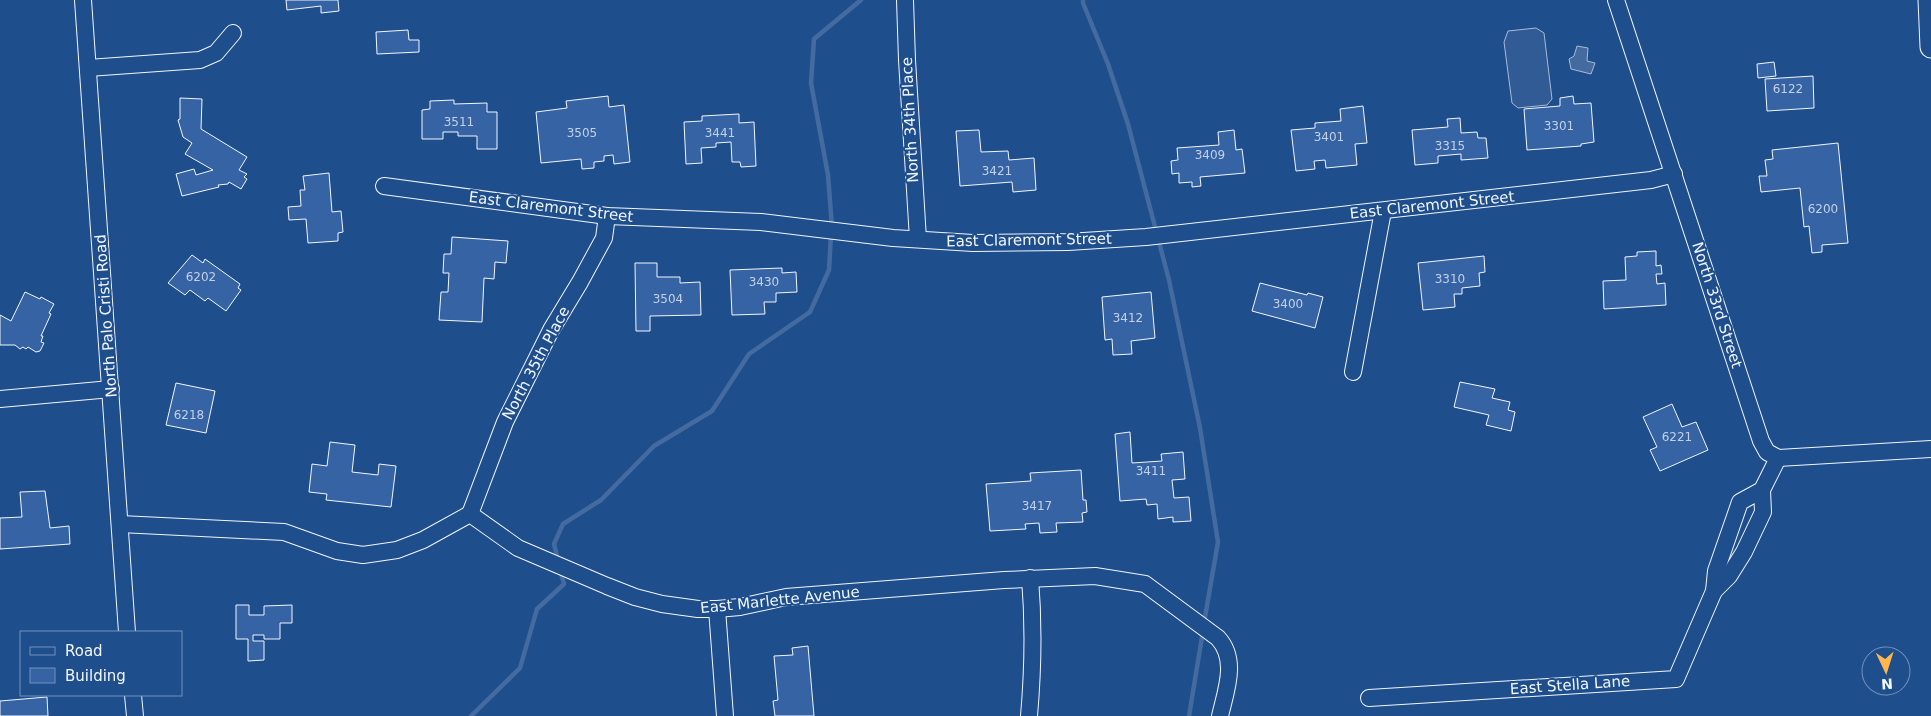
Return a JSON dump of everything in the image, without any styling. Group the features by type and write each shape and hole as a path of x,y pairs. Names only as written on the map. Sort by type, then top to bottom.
{"main road":[{"path":"1929,0 1931,47"}],"street":[{"name":"North Palo Cristi Road","path":"83,0 112,389 127,631"},
{"name":"North 34th Place","path":"905,0 918,239"},
{"name":"North 33rd Street","path":"1616,0 1761,441 1766,452 1778,458"},
{"path":"88,68 200,60 216,53 233,33"},
{"name":"East Claremont Street","path":"384,186 607,216 761,222 893,238 973,243 1059,242 1146,236 1652,180 1674,174"},
{"path":"1353,372 1383,210"},
{"name":"North 35th Place","path":"470,514 505,422 551,330 604,238 607,216"},
{"path":"0,399 112,389"},
{"path":"1778,458 1931,449"},
{"name":"East Stella Lane","path":"1714,591 1729,576 1744,552 1763,512 1762,490 1778,458"},
{"name":"East Stella Lane","path":"1368,698 1676,679 1714,591 1716,571 1740,502 1762,490"},
{"path":"120,524 284,532 337,551 363,555 397,550 423,540 470,514"},
{"name":"East Marlette Avenue","path":"470,514 518,548 560,566 634,596 662,604 698,609 740,607 786,597 1030,578 1095,576 1145,584 1218,638 1225,646 1229,658 1229,674 1220,716"},
{"path":"1029,716 1033,674 1033,622 1030,578"},
{"path":"717,609 725,716"},
{"path":"133,696 135,716"}],"shaded area":[{"path":"1536,28 1544,33 1552,99 1547,105 1518,108 1512,103 1504,42 1508,31"},
{"path":"1577,46 1588,48 1587,61 1595,63 1591,74 1571,69 1569,59 1574,56"}],"building":[{"path":"286,0 338,0 339,11 321,13 321,6 287,10"},
{"path":"408,30 409,40 419,40 419,52 377,54 376,32"},
{"path":"1774,62 1776,76 1758,78 1757,64"},
{"path":"1813,76 1814,108 1767,111 1765,79"},
{"path":"608,96 609,107 624,105 630,162 614,164 613,155 604,156 604,161 594,162 594,168 582,169 581,159 541,163 536,112 567,108 566,101"},
{"path":"1573,96 1574,104 1591,103 1594,142 1581,144 1581,146 1527,150 1524,109 1560,106 1560,98"},
{"path":"180,98 202,99 201,129 247,157 239,170 247,174 244,177 247,179 241,189 229,182 228,184 218,185 219,187 182,196 176,174 194,169 196,175 213,170 185,154 192,143 183,137 178,120 180,119"},
{"path":"454,100 454,104 487,103 487,112 497,112 497,149 477,149 477,136 458,136 458,132 443,132 443,139 422,139 422,110 430,109 430,101"},
{"path":"1363,106 1367,143 1355,144 1357,165 1326,168 1325,160 1314,161 1315,169 1296,171 1291,130 1315,128 1315,123 1341,121 1340,109"},
{"path":"739,114 739,123 754,122 756,166 741,167 740,162 732,162 731,142 716,143 716,147 701,148 702,163 686,164 684,122 702,121 702,116"},
{"path":"1460,118 1461,133 1477,132 1478,138 1486,138 1488,158 1461,160 1461,154 1438,156 1438,163 1415,165 1412,130 1448,127 1447,119"},
{"path":"979,130 981,152 1008,151 1009,160 1034,158 1036,190 1013,192 1012,182 960,186 956,131"},
{"path":"1234,130 1236,150 1242,149 1245,173 1200,177 1201,186 1192,187 1192,182 1179,183 1179,173 1172,174 1171,161 1178,160 1177,148 1219,145 1218,132"},
{"path":"1838,143 1848,243 1822,245 1822,252 1812,253 1809,226 1804,227 1800,188 1761,192 1759,176 1767,176 1765,160 1773,159 1772,150"},
{"path":"329,173 332,212 341,211 343,232 338,233 338,241 308,243 306,219 289,220 288,207 301,206 300,190 305,190 303,176"},
{"path":"452,237 508,241 506,263 495,262 494,279 484,278 482,322 439,320 441,292 448,292 449,273 443,273 444,254 451,254"},
{"path":"1656,251 1656,266 1661,265 1662,274 1656,274 1657,284 1665,283 1666,305 1604,309 1603,281 1626,280 1625,257 1637,256 1637,252"},
{"path":"192,255 203,263 205,259 240,284 238,288 241,290 226,311 208,298 205,301 190,290 185,295 168,283"},
{"path":"1484,256 1485,272 1479,273 1480,286 1462,288 1462,294 1454,294 1455,307 1423,310 1418,263"},
{"path":"635,263 657,263 657,277 680,277 680,283 700,282 701,315 650,316 650,331 636,331"},
{"path":"782,268 782,273 796,272 797,292 776,293 776,302 764,302 765,314 732,315 730,270"},
{"path":"1260,283 1307,295 1308,293 1323,297 1315,328 1252,311"},
{"path":"25,292 54,304 41,336 43,336 41,342 44,343 40,351 36,352 28,347 20,349 15,345 0,345 0,315 11,321"},
{"path":"1151,292 1155,338 1131,341 1132,354 1113,355 1112,339 1105,340 1102,297"},
{"path":"1460,382 1495,389 1492,398 1510,402 1508,410 1515,412 1511,431 1486,425 1489,415 1454,407"},
{"path":"176,383 215,391 206,433 166,425"},
{"path":"1672,404 1682,427 1696,422 1708,450 1660,471 1650,450 1657,447 1643,417"},
{"path":"1130,432 1132,463 1162,461 1161,454 1183,452 1185,479 1172,480 1174,498 1189,497 1191,521 1173,522 1173,517 1158,519 1157,504 1147,505 1146,499 1120,501 1115,434"},
{"path":"330,442 355,445 352,472 378,475 379,464 396,466 391,507 326,500 327,494 309,492 312,464 327,466"},
{"path":"1081,470 1083,500 1086,500 1087,512 1082,513 1083,522 1056,523 1057,532 1040,533 1039,523 1025,524 1026,529 990,531 986,484 1031,481 1030,473"},
{"path":"45,491 50,528 69,526 70,544 0,549 0,518 22,517 20,492"},
{"path":"236,605 249,605 249,615 264,615 264,606 292,605 292,623 280,623 280,639 264,639 264,635 253,635 253,641 264,641 264,660 248,661 248,639 236,639"},
{"path":"808,646 814,716 775,716 773,701 778,700 774,656 793,655 792,648"},
{"path":"47,697 48,716 0,716 0,701"}],"waterway":[{"path":"832,227 828,175 811,83 814,39 861,0"},
{"path":"1083,0 1108,64 1128,124 1169,280 1200,428 1218,542 1204,623"},
{"path":"558,560 554,544 563,524 601,500 654,446 712,411 749,354 810,312 829,270 831,235"},
{"path":"471,716 520,668 537,609 564,584 560,570"},
{"path":"1189,716 1203,631"}]}
